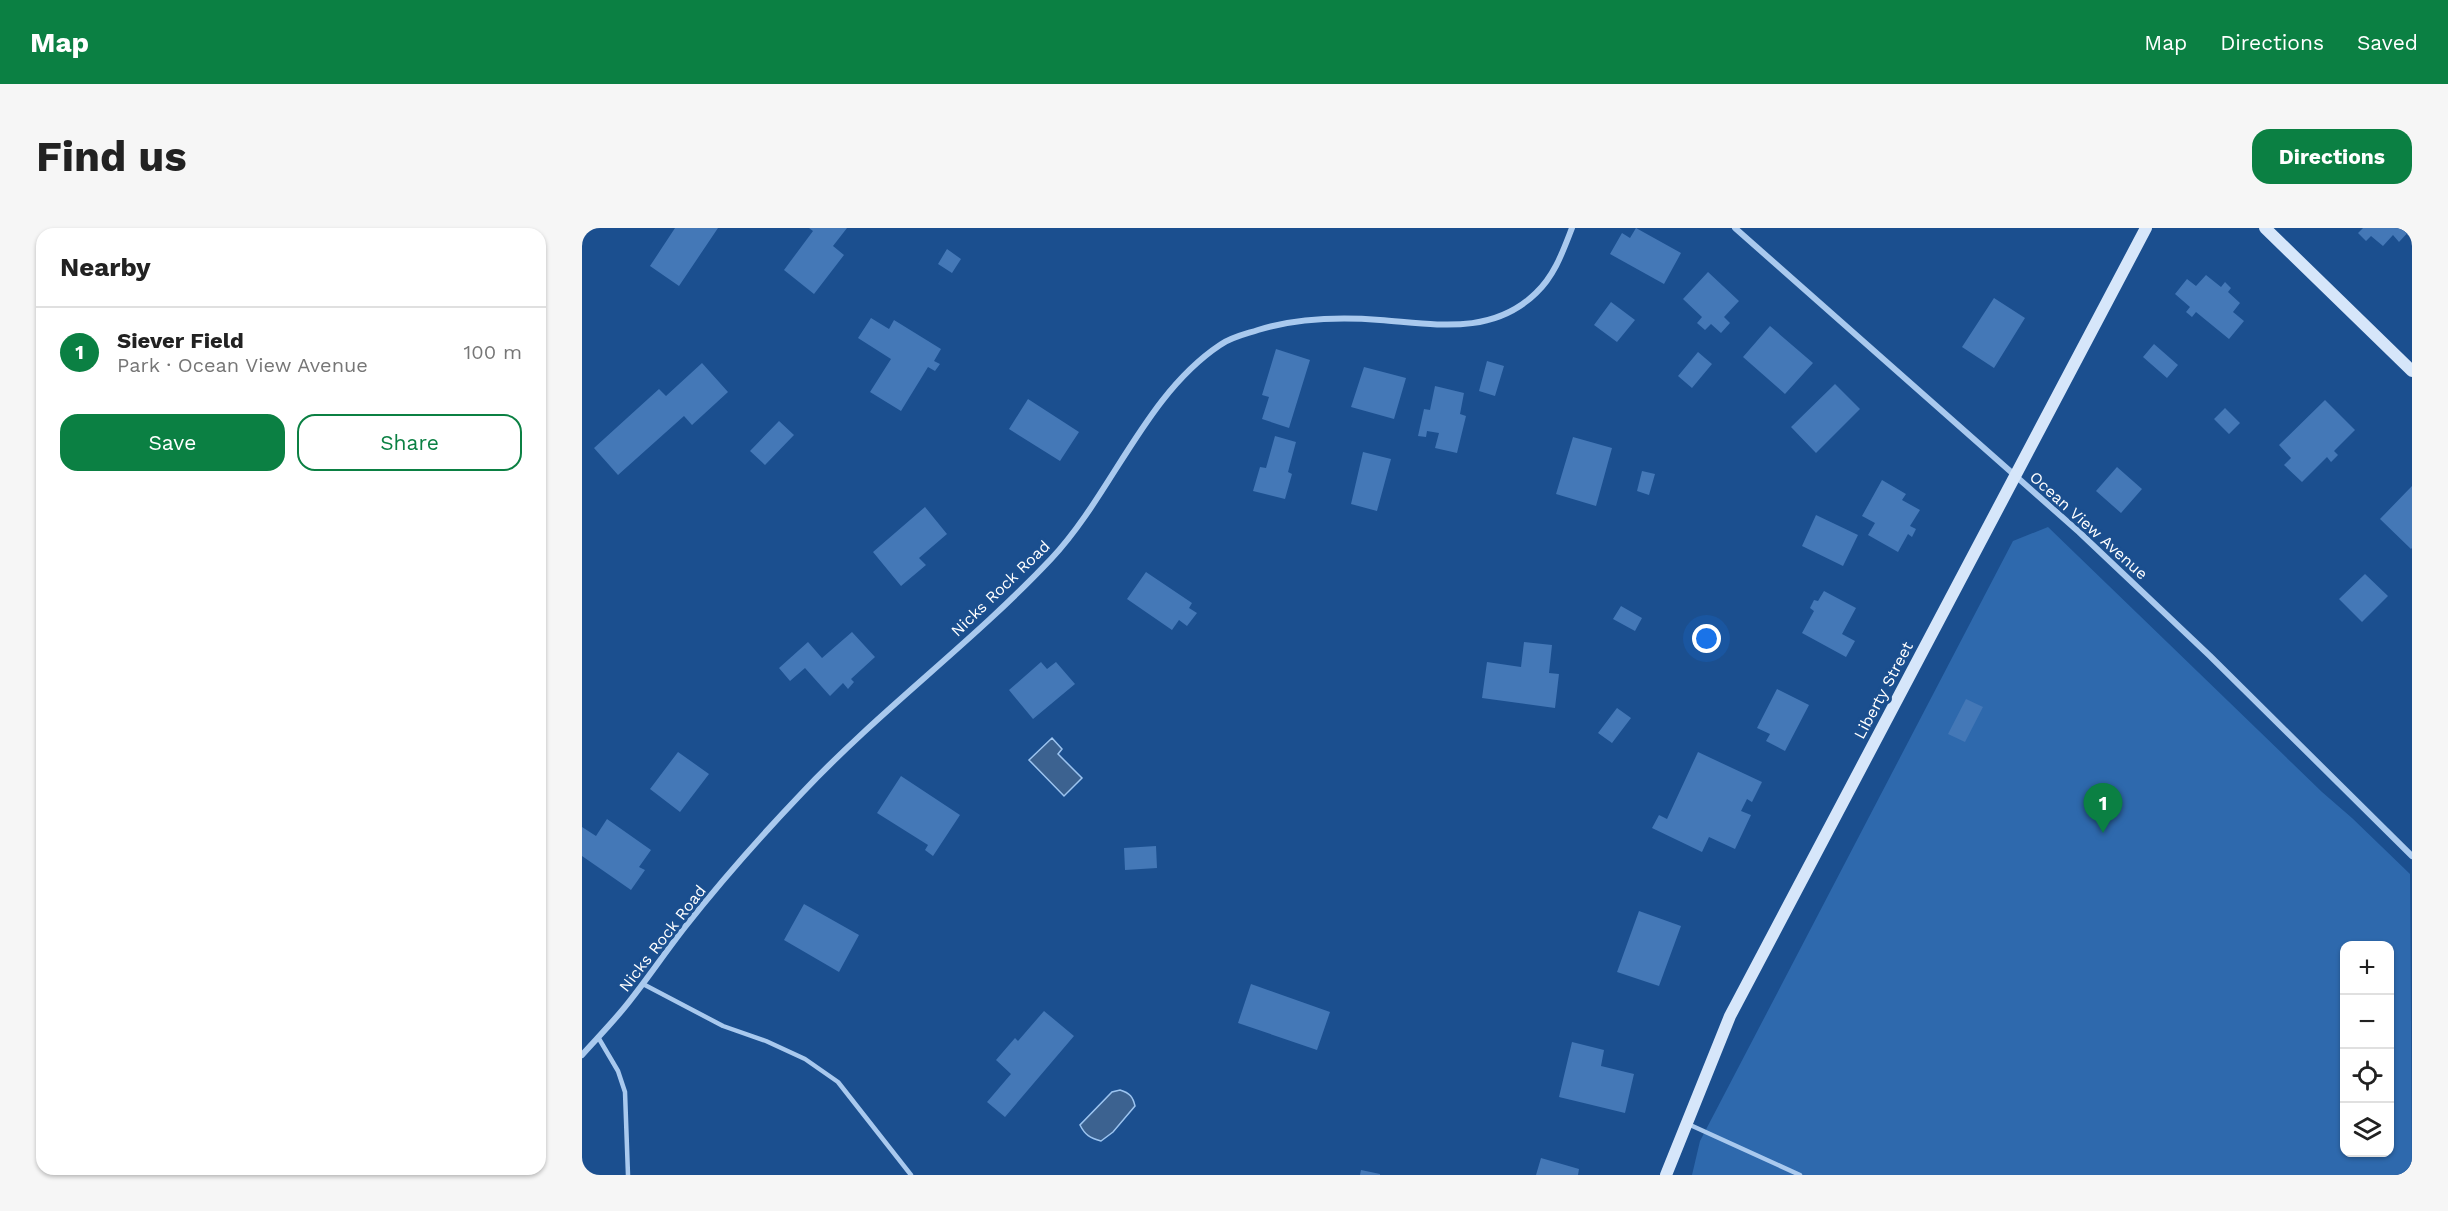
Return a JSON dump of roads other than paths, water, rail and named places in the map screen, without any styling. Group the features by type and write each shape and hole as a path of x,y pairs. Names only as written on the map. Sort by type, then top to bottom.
{"street":[{"name":"Nicks Rock Road","path":"582,1055 643,984 685,927 738,863 805,789 1053,557 1095,501 1143,428 1178,383 1206,355 1224,342 1248,333 1278,324 1304,320 1379,320 1431,326 1486,322 1516,310 1537,293 1555,270 1572,228"},
{"name":"Ocean View Avenue","path":"1735,228 2079,532 2210,656 2412,856"},
{"name":"Liberty Street","path":"1666,1175 1730,1016 2013,476 2146,228"},
{"path":"2265,228 2412,371"}],"lane":[{"path":"643,984 723,1026 766,1041 805,1059 838,1082 910,1175"},
{"path":"598,1037 618,1071 625,1092 628,1175"},
{"path":"1686,1123 1800,1175"}],"place":[{"name":"Siever Field","path":"2103,833"}]}
